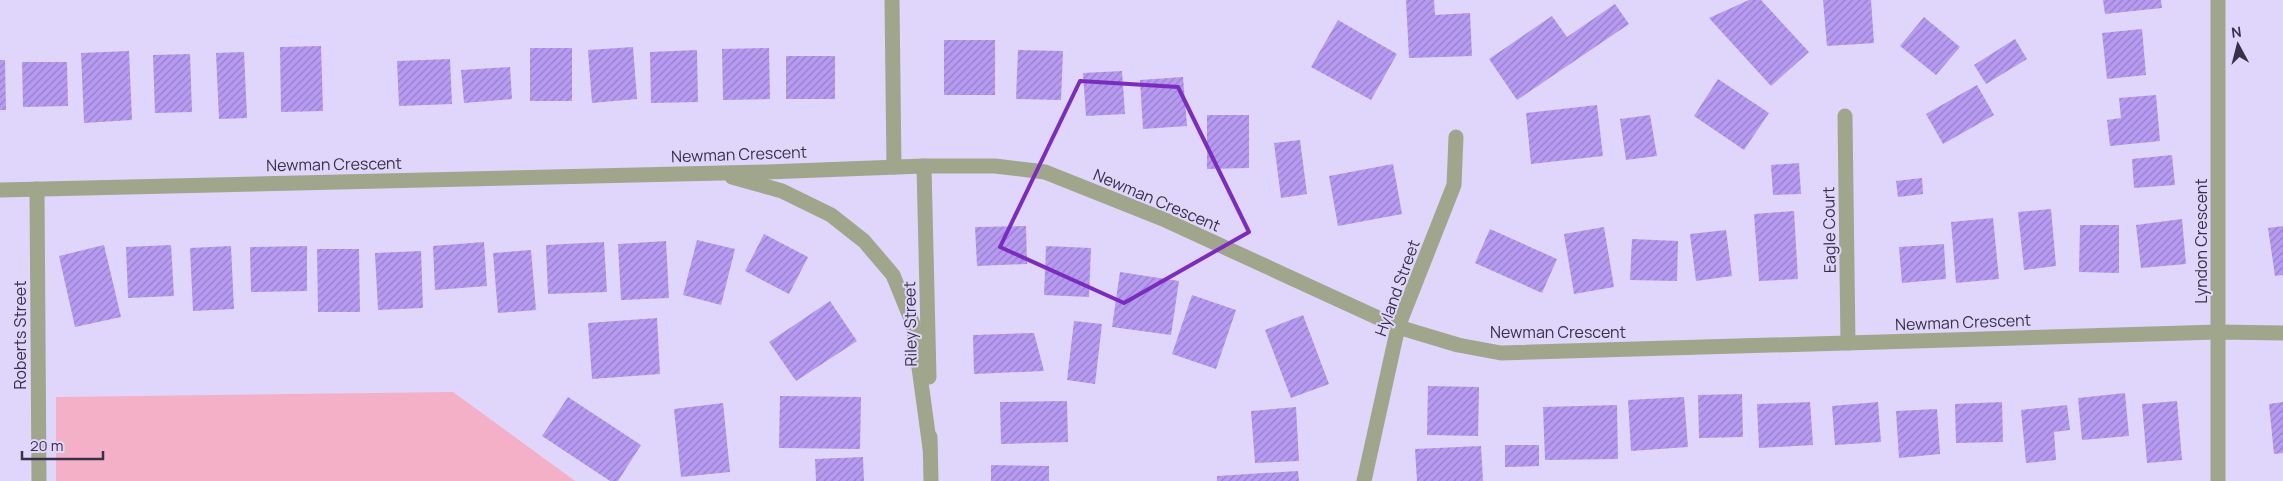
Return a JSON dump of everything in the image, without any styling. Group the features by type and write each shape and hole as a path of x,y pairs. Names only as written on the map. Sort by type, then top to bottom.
{"street":[{"path":"892,0 894,167"},
{"name":"Lyndon Crescent","path":"2218,0 2218,481"},
{"name":"Eagle Court","path":"1845,116 1848,343"},
{"name":"Hyland Street","path":"1364,481 1398,327 1454,185 1456,137"},
{"name":"Newman Crescent","path":"0,190 716,173 924,166 995,166 1045,172 1163,219 1398,327 1458,345 1501,353 2218,332 2283,333"},
{"name":"Riley Street","path":"924,166 931,481"},
{"path":"716,173 782,192 831,215 864,241 894,275 913,324 930,448"},
{"name":"Roberts Street","path":"37,189 39,481"}],"highlighted area":[{"path":"1080,81 1178,87 1249,232 1124,303 1000,247"}],"shaded area":[{"path":"453,392 575,481 56,481 56,397"}],"building":[{"path":"1406,0 1434,0 1435,15 1470,13 1472,56 1409,58"},
{"path":"1749,0 1761,0 1809,52 1771,86 1709,18"},
{"path":"1823,0 1871,0 1874,43 1827,46"},
{"path":"2103,0 2161,0 2162,8 2105,14"},
{"path":"1615,4 1629,24 1517,100 1489,59 1552,16 1567,37"},
{"path":"1924,17 1960,47 1936,75 1900,46"},
{"path":"1338,20 1397,54 1371,100 1311,67"},
{"path":"2142,29 2146,75 2107,79 2102,33"},
{"path":"2015,39 2027,59 1986,84 1974,65"},
{"path":"944,40 995,40 995,95 944,95"},
{"path":"321,46 323,111 281,112 280,47"},
{"path":"633,47 637,99 592,103 588,50"},
{"path":"530,48 572,48 572,101 530,101"},
{"path":"769,48 770,99 723,100 722,49"},
{"path":"697,50 698,102 651,103 650,52"},
{"path":"1018,50 1063,51 1061,100 1016,99"},
{"path":"129,51 132,120 84,123 81,53"},
{"path":"244,52 247,118 219,119 216,53"},
{"path":"190,54 192,112 155,113 153,55"},
{"path":"786,56 835,56 835,99 786,99"},
{"path":"450,59 452,104 399,106 397,61"},
{"path":"0,60 5,60 6,110 0,110"},
{"path":"22,62 67,62 68,106 23,107"},
{"path":"510,67 512,99 464,103 461,70"},
{"path":"1122,71 1125,114 1086,116 1083,73"},
{"path":"1183,77 1187,126 1143,129 1140,80"},
{"path":"1718,79 1769,113 1744,150 1694,116"},
{"path":"1977,85 1994,115 1943,144 1926,114"},
{"path":"2156,95 2160,141 2110,146 2107,120 2121,118 2119,98"},
{"path":"1597,105 1603,156 1531,164 1526,113"},
{"path":"1207,115 1249,115 1249,168 1207,169"},
{"path":"1650,115 1657,156 1626,160 1620,119"},
{"path":"1300,140 1307,194 1281,198 1274,143"},
{"path":"2172,155 2175,185 2134,188 2132,159"},
{"path":"1799,163 1801,194 1773,195 1771,165"},
{"path":"1393,164 1402,214 1338,226 1329,176"},
{"path":"1922,178 1923,194 1898,197 1896,181"},
{"path":"2051,209 2056,266 2024,270 2018,212"},
{"path":"1794,211 1798,279 1759,281 1754,214"},
{"path":"1993,218 1999,279 1956,283 1951,222"},
{"path":"2182,219 2186,264 2141,268 2136,225"},
{"path":"2080,225 2119,225 2119,273 2079,272"},
{"path":"1026,226 1027,264 977,266 975,227"},
{"path":"2283,226 2283,275 2275,276 2268,228"},
{"path":"1604,227 1614,287 1574,294 1564,234"},
{"path":"1490,229 1557,259 1542,293 1475,263"},
{"path":"1726,230 1732,276 1696,281 1690,234"},
{"path":"764,234 808,257 789,294 745,271"},
{"path":"1632,239 1678,241 1677,281 1630,280"},
{"path":"697,240 735,249 721,305 683,295"},
{"path":"666,241 669,298 621,300 618,244"},
{"path":"484,242 487,286 435,290 433,246"},
{"path":"604,242 607,292 548,294 546,245"},
{"path":"1944,244 1946,279 1902,283 1899,247"},
{"path":"104,245 121,317 75,327 59,256"},
{"path":"171,245 174,296 128,298 126,247"},
{"path":"231,246 234,309 193,311 190,248"},
{"path":"307,246 307,291 251,292 250,247"},
{"path":"1046,246 1091,248 1089,297 1044,295"},
{"path":"317,249 359,249 360,312 318,312"},
{"path":"531,250 536,310 498,313 493,253"},
{"path":"421,251 423,308 378,310 375,253"},
{"path":"1120,272 1179,281 1171,335 1112,327"},
{"path":"1192,295 1236,310 1216,369 1172,354"},
{"path":"830,301 857,341 796,381 769,342"},
{"path":"1303,315 1329,384 1291,398 1265,330"},
{"path":"657,318 660,374 592,379 588,323"},
{"path":"1074,321 1102,324 1095,384 1067,380"},
{"path":"1034,333 1044,371 974,374 973,335"},
{"path":"1428,386 1479,387 1478,436 1427,435"},
{"path":"2125,393 2129,436 2082,440 2078,398"},
{"path":"1742,394 1743,437 1699,438 1698,395"},
{"path":"780,396 861,397 860,449 779,448"},
{"path":"568,397 641,445 618,481 610,481 542,436"},
{"path":"1684,397 1688,447 1631,451 1628,400"},
{"path":"1067,401 1068,442 1001,444 1000,402"},
{"path":"2177,401 2182,460 2147,463 2142,404"},
{"path":"1810,402 1813,445 1759,448 1757,404"},
{"path":"1878,402 1881,442 1835,445 1832,406"},
{"path":"2002,402 2003,442 1956,443 1955,404"},
{"path":"2283,402 2283,453 2274,454 2269,404"},
{"path":"723,403 730,472 681,477 674,409"},
{"path":"1617,405 1618,459 1545,460 1543,407"},
{"path":"2067,405 2070,430 2054,432 2056,460 2026,463 2021,410"},
{"path":"1296,407 1299,461 1255,463 1251,411"},
{"path":"1937,409 1940,454 1899,458 1896,411"},
{"path":"1505,445 1539,445 1539,466 1505,467"},
{"path":"1481,446 1483,481 1417,481 1415,449"},
{"path":"863,457 864,481 816,481 815,459"},
{"path":"991,465 1049,466 1049,481 991,481"},
{"path":"1298,471 1299,481 1217,481 1217,476"}]}
